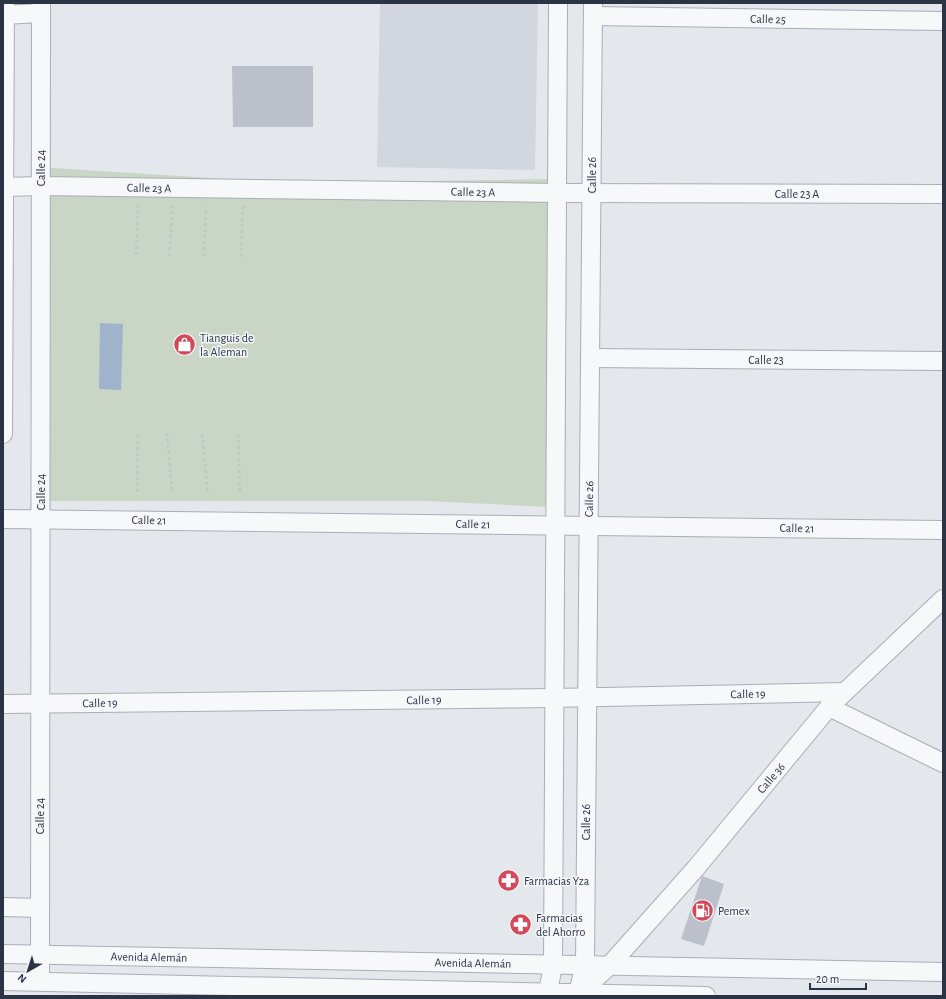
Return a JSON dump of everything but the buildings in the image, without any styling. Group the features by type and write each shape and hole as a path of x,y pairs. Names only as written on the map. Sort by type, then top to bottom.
{"street":[{"path":"546,994 553,965 558,3"},
{"path":"3,434 4,11 41,8"},
{"name":"Calle 24","path":"40,982 41,8"},
{"name":"Calle 25","path":"593,10 943,21"},
{"name":"Calle 26","path":"577,995 585,965 593,10"},
{"name":"Calle 23 A","path":"4,187 41,186 557,193 943,194"},
{"name":"Calle 23","path":"590,358 943,361"},
{"name":"Calle 21","path":"3,518 943,530"},
{"name":"Calle 36","path":"577,995 609,966 696,868 829,707 943,599"},
{"name":"Calle 19","path":"3,704 587,698 845,692"},
{"path":"829,707 943,763"},
{"path":"3,907 40,908"},
{"name":"Avenida Alemán","path":"3,954 943,972"},
{"path":"297,960 297,992"},
{"path":"3,981 297,992 706,996"}],"path":[{"path":"136,255 138,198"},
{"path":"241,257 243,198"},
{"path":"169,256 173,206"},
{"path":"204,256 206,206"},
{"path":"137,492 138,432"},
{"path":"167,433 172,493"},
{"path":"202,434 208,494"},
{"path":"238,434 240,494"}],"shaded area":[{"path":"380,3 538,3 535,170 377,167"}],"green space":[{"path":"35,167 294,183 555,179 551,507 425,501 34,501"}],"water":[{"path":"100,323 123,324 121,390 99,389"}],"place":[{"name":"Tianguis de la Aleman","path":"185,345"},
{"name":"Farmacias Yza","path":"509,881"},
{"name":"Pemex","path":"703,911"},
{"name":"Farmacias del Ahorro","path":"521,925"}]}
